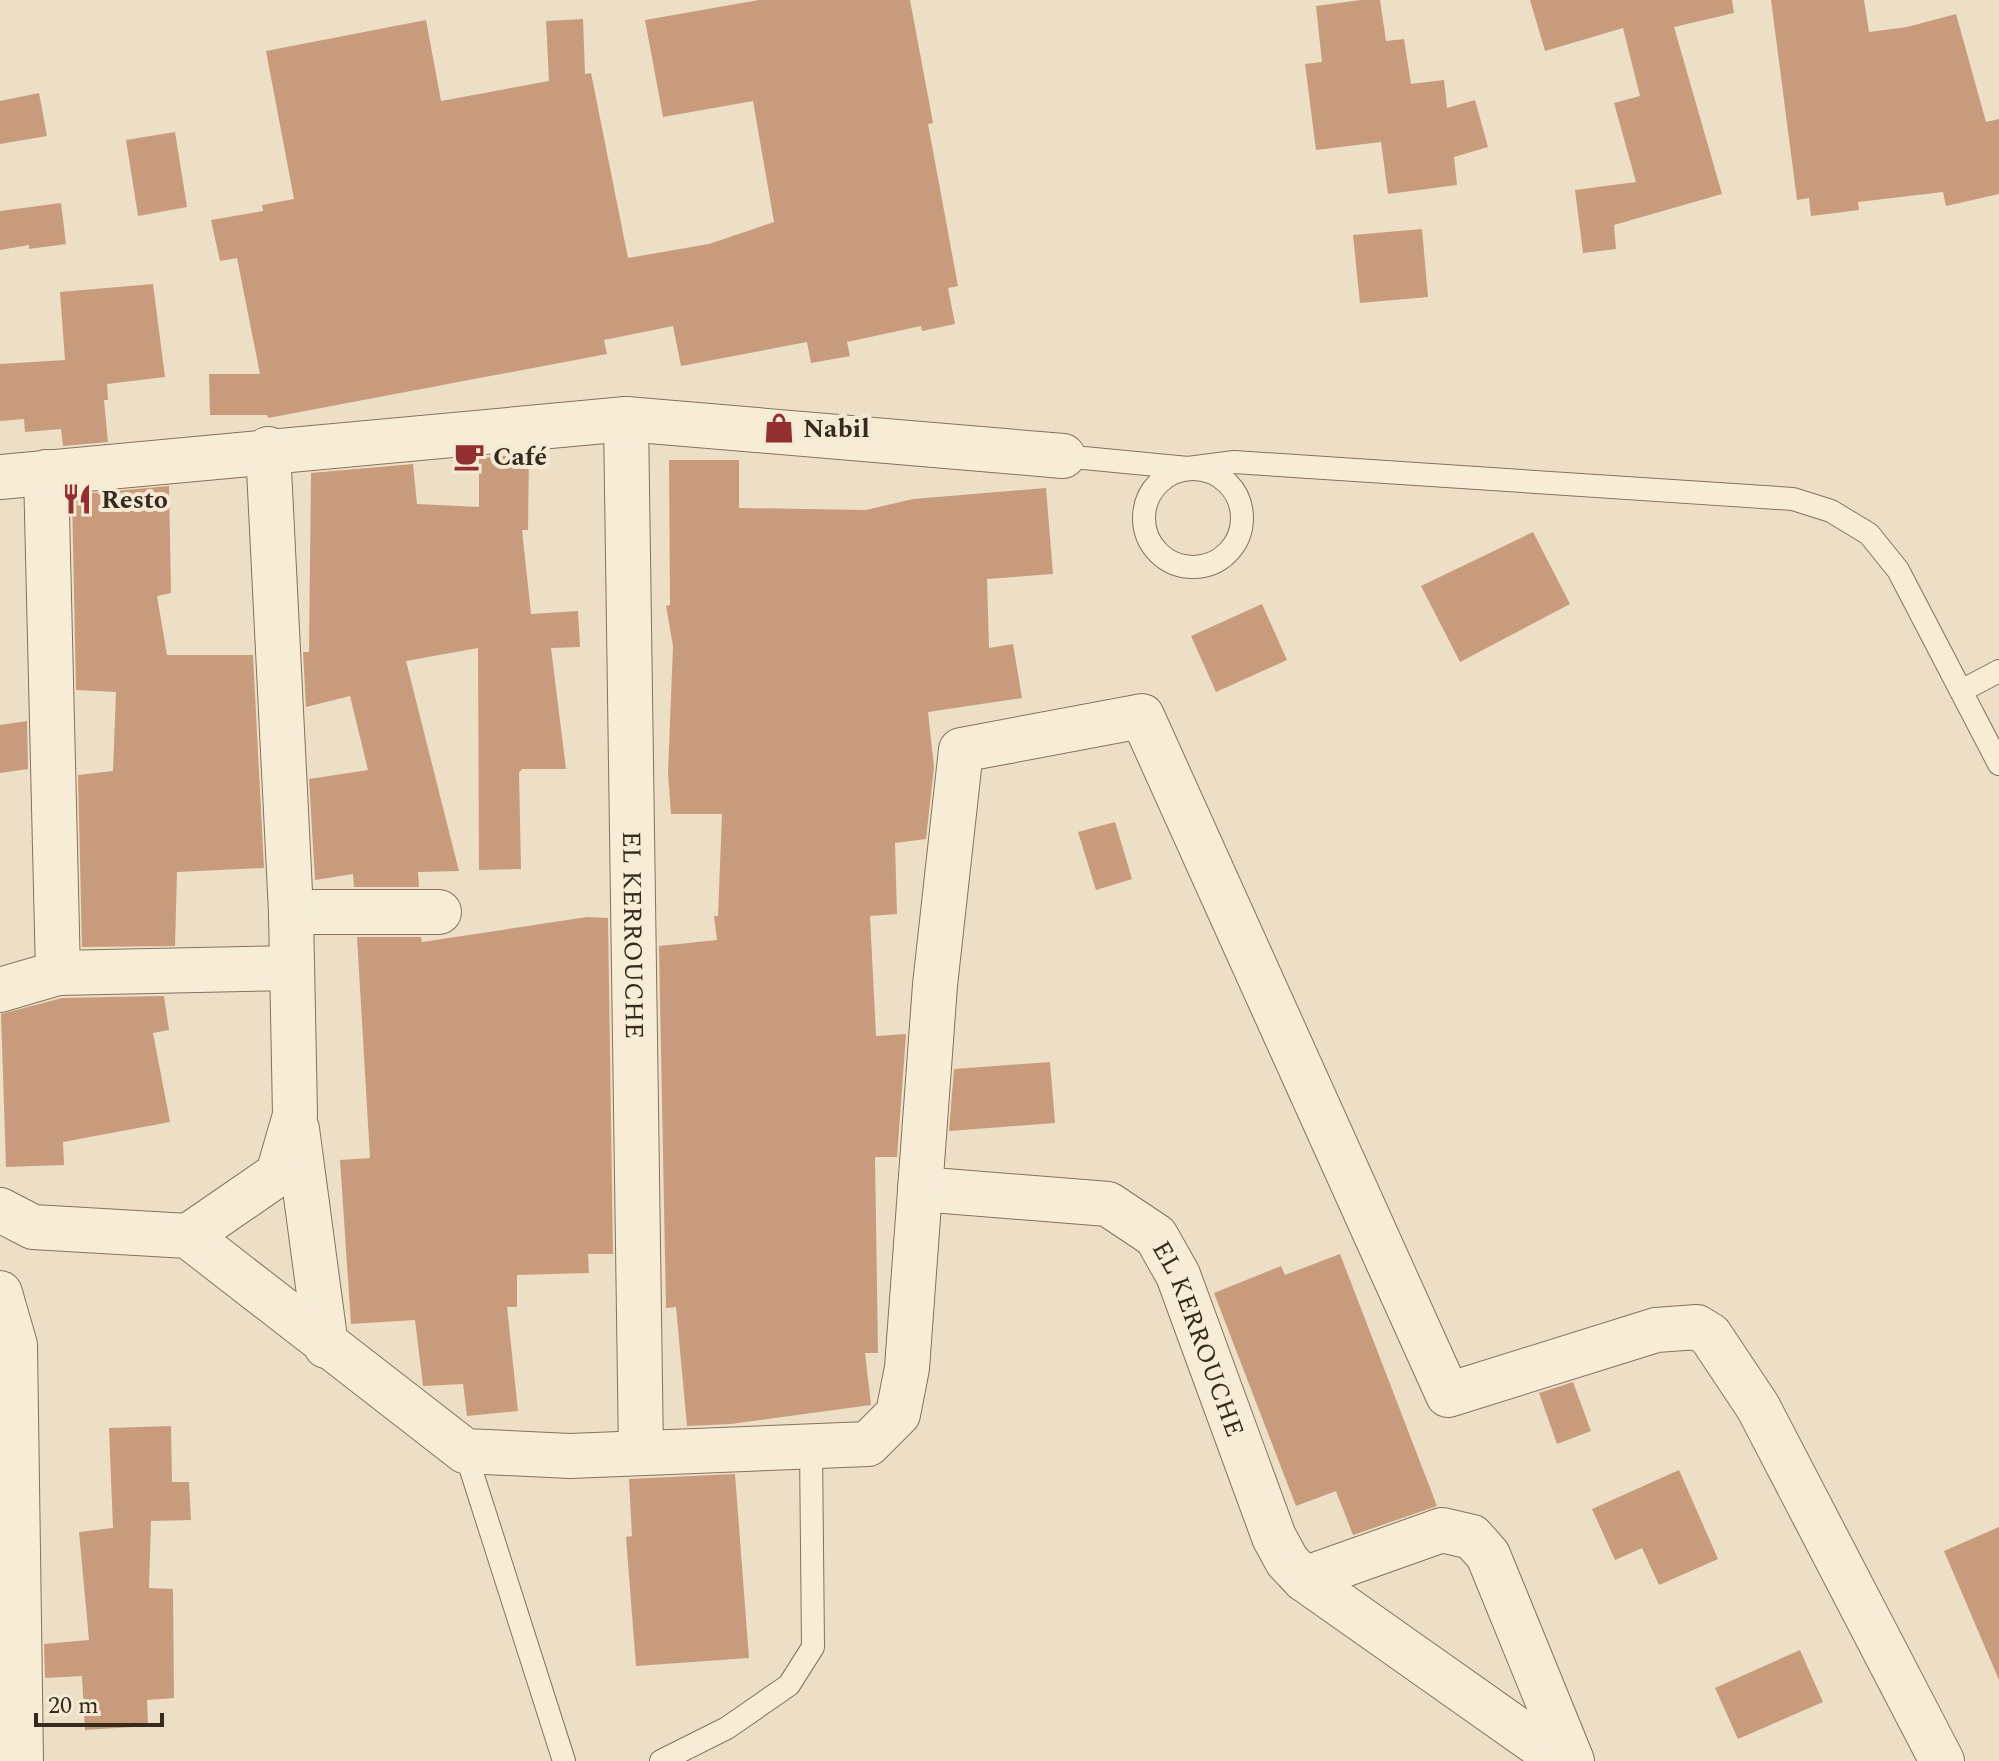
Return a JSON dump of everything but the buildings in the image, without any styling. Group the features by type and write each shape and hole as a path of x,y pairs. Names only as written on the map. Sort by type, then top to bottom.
{"street":[{"path":"0,477 268,449 626,419 1063,456"},
{"name":"EL KERROUCHE","path":"626,419 641,1452"},
{"path":"268,449 291,912 295,1115 326,1346"},
{"path":"46,472 58,973"},
{"path":"0,1210 33,1227 188,1236 465,1451 570,1456 868,1444 898,1414 907,1368 935,985 961,750 1142,716 1448,1395 1656,1330 1697,1327 1710,1335 1758,1407 1942,1761"},
{"path":"291,912 439,912"},
{"path":"0,990 58,973 292,968"},
{"path":"188,1236 278,1174 295,1115"},
{"name":"EL KERROUCHE","path":"920,1189 1108,1204 1156,1236 1178,1275 1274,1537 1287,1561 1304,1579 1562,1761"},
{"path":"0,1293 15,1345 9,1596 21,1761"},
{"path":"1304,1579 1442,1530 1472,1537 1488,1555 1572,1761"}],"lane":[{"path":"1063,456 1188,468 1205,469 1232,486 1241,502 1240,536 1218,561 1202,567 1185,567 1167,560 1146,533 1146,507 1157,483 1171,473 1188,468 1234,462 1793,499 1831,511 1869,534 1898,570 1999,764"},
{"path":"1961,691 1999,671"},
{"path":"661,1761 727,1728 789,1685 813,1647 811,1446"},
{"path":"465,1451 564,1761"}],"place":[{"name":"Nabil","path":"779,428"},
{"name":"Café","path":"469,456"},
{"name":"Resto","path":"77,499"}]}
